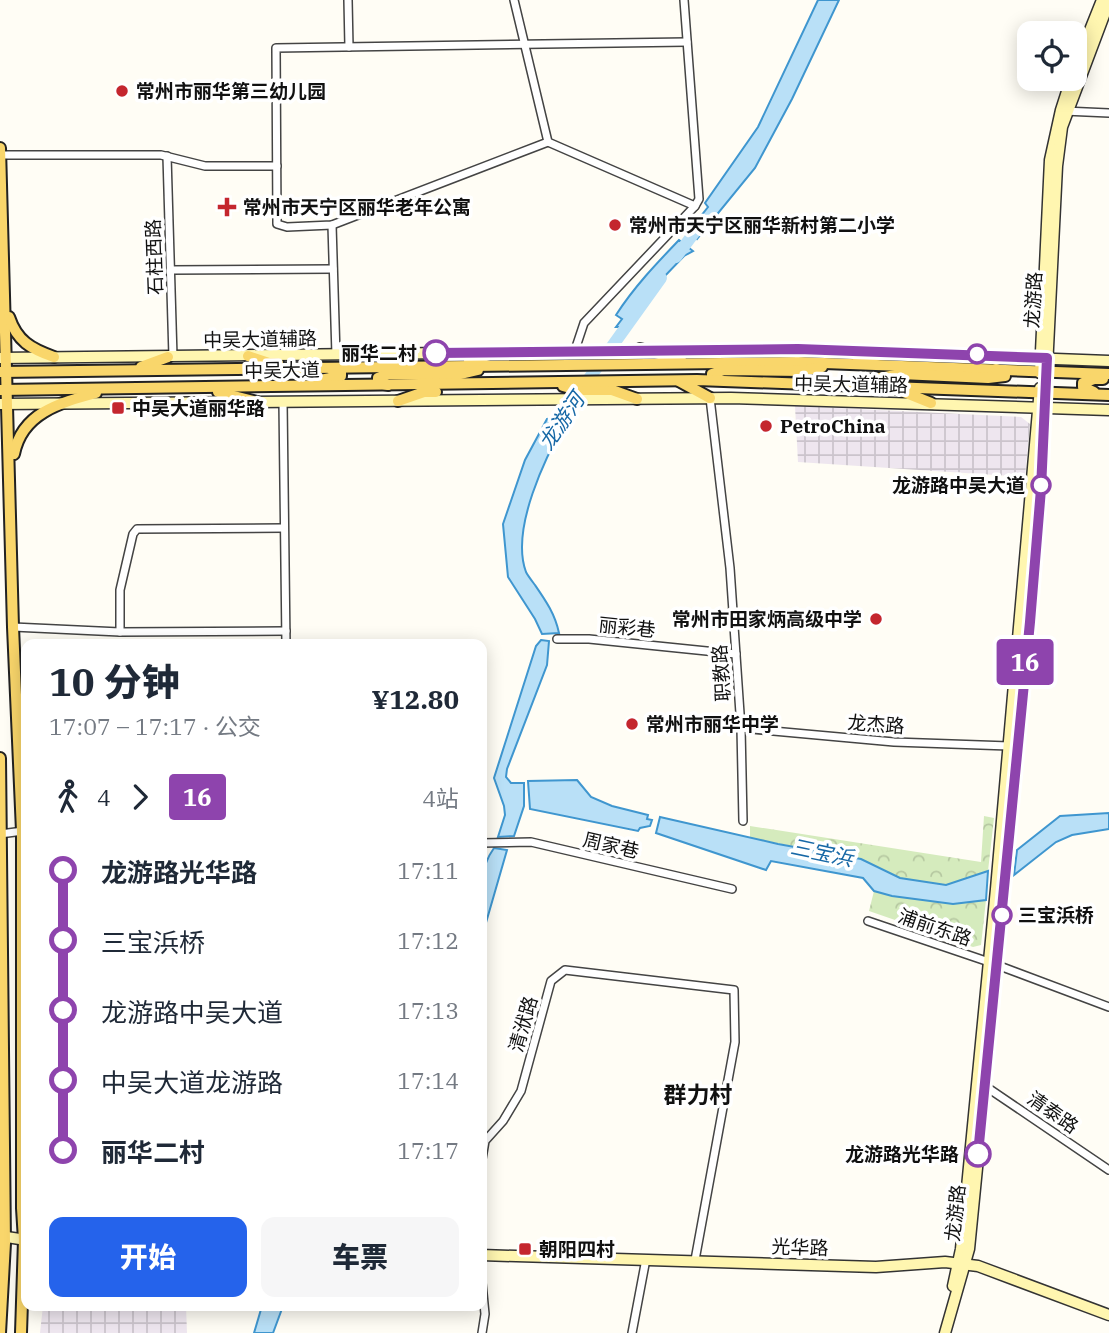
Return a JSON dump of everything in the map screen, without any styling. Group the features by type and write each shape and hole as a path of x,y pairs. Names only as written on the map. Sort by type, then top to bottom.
{"main road":[{"path":"1087,38 1102,0"},
{"name":"龙游路","path":"1065,111 1109,2"},
{"name":"龙游路","path":"1002,862 1030,622 1056,166 1069,91"},
{"path":"0,148 6,308 4,404 10,471 13,627 21,775"},
{"path":"6,308 20,339 33,349 54,357"},
{"path":"640,349 694,364"},
{"name":"中吴大道辅路","path":"4,358 798,349 1109,361"},
{"path":"415,367 444,360 474,360 500,352"},
{"path":"720,381 712,377 712,374 724,370 803,371 893,352"},
{"path":"248,356 269,363 293,363 311,369"},
{"path":"130,370 171,357"},
{"name":"中吴大道","path":"4,371 844,363 1109,374"},
{"path":"597,390 636,375 671,374 677,371 677,368 669,364"},
{"path":"389,386 378,383 377,378 388,374 461,374 498,365"},
{"path":"220,388 260,381 330,380 341,376 341,372 330,368"},
{"path":"844,385 901,374 988,378 1005,376 1005,372 992,368"},
{"path":"66,390 45,384 44,378 69,371"},
{"path":"1104,395 1083,387 1083,383 1094,379 1109,380"},
{"path":"677,380 710,398"},
{"path":"597,390 677,380 1104,395"},
{"name":"中吴大道","path":"4,390 557,384 577,390 597,390"},
{"path":"398,401 424,392 466,392 489,385"},
{"path":"890,387 931,403"},
{"path":"202,388 257,402"},
{"path":"10,471 17,440 25,426 36,415 110,390"},
{"path":"4,404 398,401 577,390"},
{"path":"597,390 612,390 637,399"},
{"name":"中吴大道辅路","path":"637,399 931,403 1109,410"},
{"name":"龙游路","path":"944,1333 963,1263 1000,887 1009,746 1043,406"},
{"path":"0,758 1,1333"},
{"path":"2,1240 21,1240"},
{"name":"光华路","path":"487,1255 876,1267 963,1263 978,1266 1109,1315"},
{"name":"龙游路","path":"938,1333 963,1263"},
{"path":"2,1291 21,1293"},
{"path":"21,1333 22,1311"}],"street":[{"path":"348,0 349,47"},
{"path":"514,0 548,142"},
{"path":"575,350 584,323 699,199 684,0"},
{"path":"687,42 276,48 277,224 287,227 332,225 548,142 695,206"},
{"path":"1065,111 1109,113"},
{"path":"0,155 167,156 205,166 277,166"},
{"name":"石柱西路","path":"167,156 171,357"},
{"path":"332,225 336,355"},
{"path":"171,270 333,269"},
{"name":"职教路","path":"710,398 730,568 741,728 743,821"},
{"path":"283,402 286,639"},
{"path":"120,632 120,590 133,534 137,529 284,528"},
{"path":"13,627 120,632 286,631"},
{"name":"丽彩巷","path":"557,639 589,639 736,654"},
{"name":"龙杰路","path":"741,728 894,742 1009,746"},
{"path":"1,834 21,831"},
{"name":"周家巷","path":"487,843 531,842 732,889"},
{"name":"浦前东路","path":"868,921 1109,1007"},
{"name":"清洑路","path":"487,1139 503,1121 521,1091 551,981 565,970 734,990 735,1042 695,1260"},
{"name":"清泰路","path":"981,1084 1109,1170"},
{"path":"632,1333 646,1259"},
{"path":"482,1333 485,1311"}],"shaded area":[{"path":"795,406 1021,417 1030,424 1025,477 798,462"},
{"path":"42,1311 186,1311 187,1333 40,1333"}],"green space":[{"path":"984,816 994,818 988,871 946,885 900,878 861,859 750,838 750,826 981,862"},
{"path":"874,891 953,904 986,900 981,945 973,947 869,911"}],"water":[{"path":"818,0 839,0 792,99 755,168 697,239 689,231 708,207 705,203 758,127"},
{"path":"679,240 693,251 684,256 638,304 635,316 626,327 616,327 622,319 616,315 623,305"},
{"path":"570,407 533,493 523,535 522,555 526,572 550,608 559,633 542,634 508,577 503,524 525,460 547,419 555,418 559,408"},
{"path":"541,640 549,641 547,665 506,777 511,783 524,783 524,806 514,836 498,837 505,815 494,778 536,646"},
{"path":"577,780 591,797 612,806 648,815 647,819 652,820 650,826 638,831 530,809 528,781"},
{"path":"1109,813 1109,829 1072,835 1056,842 1014,875 1017,850 1060,816"},
{"name":"三宝浜","path":"660,817 778,844 861,859 900,878 946,885 988,871 986,900 953,904 892,896 874,891 863,878 771,861 766,870 656,833"},
{"path":"494,848 507,850 487,919 487,861"},
{"path":"261,1311 281,1311 273,1333 254,1333"}],"waterway":[{"name":"龙游河","path":"676,257 703,221"},
{"name":"龙游河","path":"560,419 661,278"}],"bus line":[{"name":"16","path":"436,353 798,349 1047,358 1041,489 1030,622 978,1154"}],"place":[{"name":"常州市丽华第三幼儿园","path":"122,91"},
{"name":"常州市天宁区丽华老年公寓","path":"227,207"},
{"name":"常州市天宁区丽华新村第二小学","path":"615,225"},
{"name":"丽华二村","path":"436,353"},
{"name":"中吴大道丽华路","path":"118,408"},
{"name":"PetroChina","path":"766,426"},
{"name":"龙游路中吴大道","path":"1041,485"},
{"name":"常州市田家炳高级中学","path":"876,619"},
{"name":"常州市丽华中学","path":"632,724"},
{"name":"三宝浜桥","path":"1002,915"},
{"name":"龙游路光华路","path":"978,1154"},
{"name":"朝阳四村","path":"525,1249"}],"district":[{"name":"群力村","path":"698,1094"}]}
